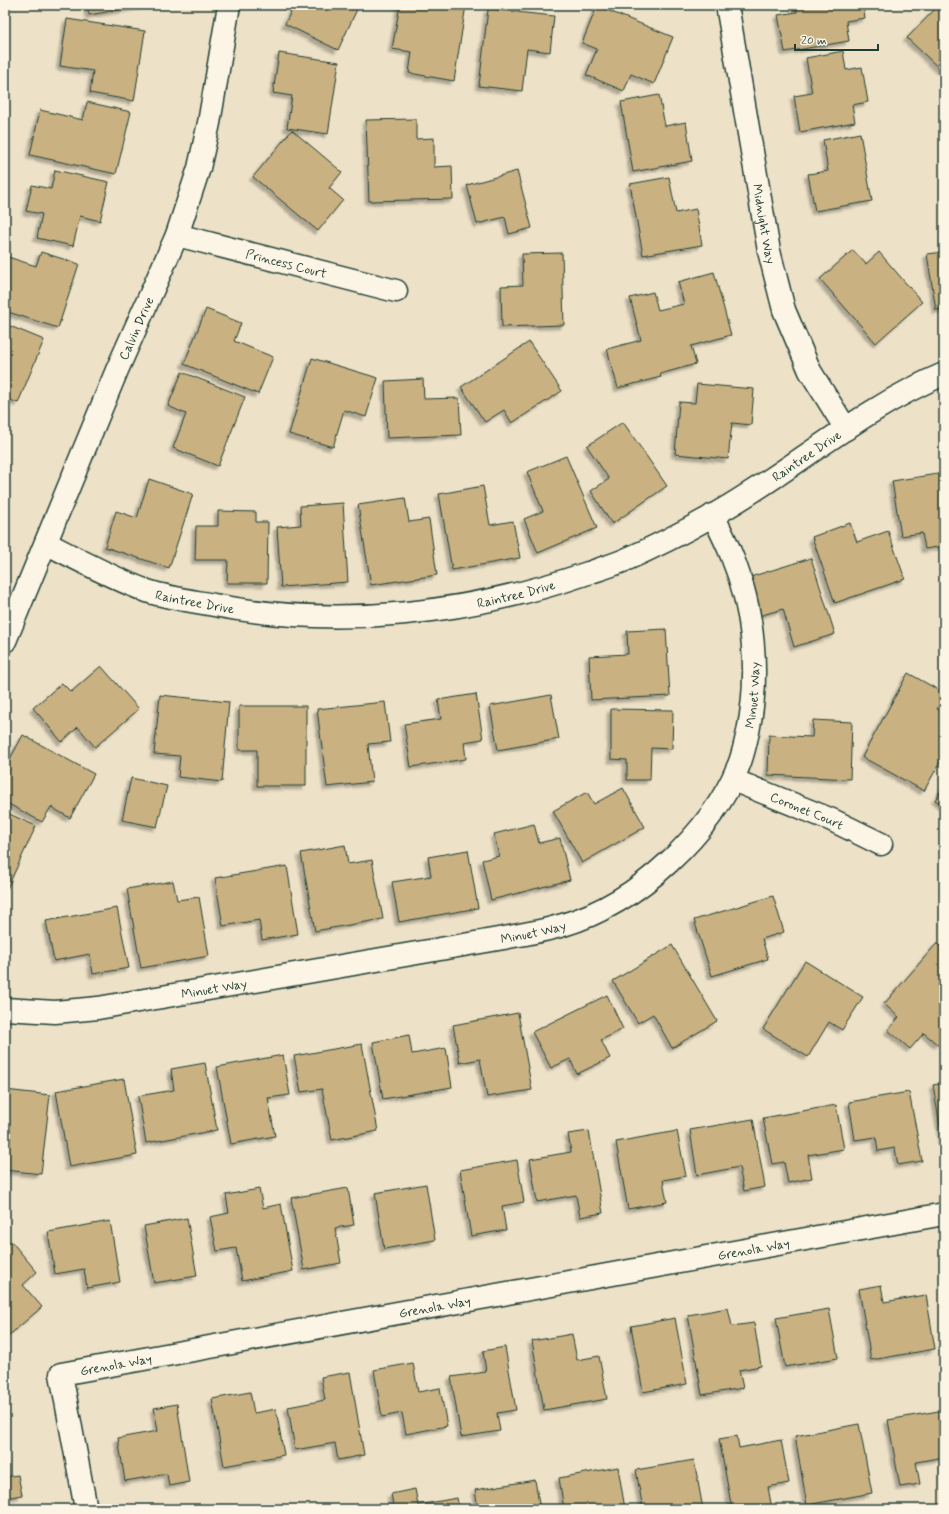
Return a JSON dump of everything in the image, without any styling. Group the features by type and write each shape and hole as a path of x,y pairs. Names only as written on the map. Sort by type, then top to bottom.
{"street":[{"name":"Calvin Drive","path":"5,641 117,370 177,235 199,168 209,123 229,5"},
{"name":"Midnight Way","path":"727,5 769,250 784,310 810,371 846,429"},
{"name":"Princess Court","path":"177,235 396,291"},
{"name":"Raintree Drive","path":"46,543 110,575 149,591 169,597 243,611 295,616 374,616 425,611 500,599 550,586 624,560 672,538 713,515 885,403 944,374"},
{"name":"Minuet Way","path":"5,1009 55,1012 98,1008 504,938 563,925 601,910 638,888 655,875 692,840 714,813 739,766 744,751 752,712 754,666 750,621 732,554 713,515"},
{"name":"Coronet Court","path":"732,780 832,820 880,844"},
{"name":"Grenola Way","path":"86,1509 61,1374 944,1214"}],"building":[{"path":"87,5 147,5 89,15"},
{"path":"294,5 359,5 338,50 285,24"},
{"path":"400,5 466,5 454,81 409,73 412,52 392,49"},
{"path":"796,5 863,5 865,18 846,21 849,41 785,52 778,15 797,12"},
{"path":"597,6 673,37 654,84 631,74 624,91 586,75 597,49 582,43"},
{"path":"936,8 944,15 944,73 907,38"},
{"path":"488,9 554,16 550,52 527,49 522,91 479,86"},
{"path":"67,19 145,31 134,101 90,93 93,71 60,66"},
{"path":"843,51 846,70 862,67 868,102 852,105 855,122 800,132 794,96 812,93 806,58"},
{"path":"279,53 339,62 328,134 287,128 292,96 273,93"},
{"path":"659,95 665,126 686,122 692,161 633,172 621,102"},
{"path":"87,102 131,112 116,174 30,155 40,110 83,120"},
{"path":"416,119 416,139 434,138 434,167 452,166 453,199 369,201 366,120"},
{"path":"292,130 342,172 329,188 343,200 318,231 253,177"},
{"path":"860,133 872,201 815,211 808,174 828,171 823,140"},
{"path":"55,170 109,182 100,221 80,216 73,246 37,238 42,214 26,211 32,185 51,189"},
{"path":"517,171 532,228 509,234 505,217 477,224 467,185"},
{"path":"669,177 676,213 696,209 702,245 643,255 630,184"},
{"path":"853,250 866,264 879,252 922,302 876,343 820,279"},
{"path":"41,252 79,264 58,328 5,311 5,256 36,266"},
{"path":"944,252 944,309 936,310 927,254"},
{"path":"562,253 564,325 502,327 501,286 523,285 522,254"},
{"path":"714,272 731,335 691,346 696,364 660,374 661,377 618,388 607,349 641,340 630,298 653,292 658,310 684,304 678,282"},
{"path":"206,309 241,323 234,341 273,357 258,394 184,364"},
{"path":"5,324 44,340 18,403 5,398"},
{"path":"529,342 562,391 512,423 504,410 485,422 461,387"},
{"path":"312,358 378,378 366,417 344,410 333,447 289,434"},
{"path":"182,372 245,397 218,466 173,448 186,414 168,406"},
{"path":"423,379 424,399 459,398 461,435 387,438 385,381"},
{"path":"697,384 754,389 751,425 732,423 728,459 675,454 679,402 695,403"},
{"path":"623,422 667,486 612,524 591,491 609,479 587,446"},
{"path":"566,456 597,528 538,553 524,519 543,511 527,472"},
{"path":"944,473 944,546 925,549 922,533 901,536 892,481"},
{"path":"149,479 193,494 169,568 105,547 116,511 137,518"},
{"path":"483,486 490,525 513,521 520,558 452,570 439,494"},
{"path":"405,498 409,522 429,519 437,575 371,585 358,505"},
{"path":"343,503 348,582 281,587 277,527 301,525 300,506"},
{"path":"218,511 256,512 256,522 268,522 267,583 227,583 228,560 195,560 196,526 218,526"},
{"path":"850,523 857,542 888,531 905,579 835,603 812,537"},
{"path":"811,558 835,634 794,647 783,609 759,616 747,578"},
{"path":"666,629 670,696 591,700 589,656 628,654 627,631"},
{"path":"101,666 139,709 95,747 78,727 62,742 33,708 62,683 71,692"},
{"path":"908,673 944,693 944,697 937,709 944,713 944,755 924,791 862,757"},
{"path":"476,694 483,739 464,742 466,759 411,767 404,724 441,719 438,700"},
{"path":"160,695 229,702 222,782 178,777 180,756 154,754"},
{"path":"551,695 559,739 498,750 490,706"},
{"path":"385,702 390,742 368,744 372,782 327,787 317,709"},
{"path":"239,706 306,706 306,786 257,786 257,750 239,750"},
{"path":"611,709 673,710 672,749 651,748 650,780 627,780 627,760 611,759"},
{"path":"813,720 852,722 850,779 768,775 769,735 812,737"},
{"path":"23,735 94,774 70,818 51,807 42,822 5,802 5,768"},
{"path":"131,778 167,786 157,827 122,820"},
{"path":"944,786 944,806 935,800"},
{"path":"623,788 645,827 582,863 553,811 587,792 594,804"},
{"path":"5,812 36,826 5,893"},
{"path":"534,824 539,843 560,838 570,880 491,900 482,860 499,856 494,834"},
{"path":"345,845 348,864 372,860 383,919 315,931 301,853"},
{"path":"468,850 478,908 399,922 392,882 431,876 428,857"},
{"path":"287,866 298,934 262,940 259,920 223,926 215,878"},
{"path":"173,881 177,900 199,897 209,956 141,968 127,889"},
{"path":"773,896 784,932 762,939 768,959 712,976 694,920"},
{"path":"117,908 129,968 93,974 90,954 54,961 46,921"},
{"path":"937,943 944,950 944,1038 938,1045 924,1033 910,1049 888,1030 899,1017 884,1004"},
{"path":"672,945 717,1021 672,1048 653,1014 638,1023 613,981"},
{"path":"805,961 863,997 842,1030 829,1022 808,1057 763,1029"},
{"path":"607,995 623,1029 601,1040 610,1058 577,1074 570,1059 551,1068 532,1032"},
{"path":"518,1013 532,1090 487,1097 480,1059 460,1063 453,1025"},
{"path":"409,1035 412,1054 446,1048 452,1087 383,1099 373,1042"},
{"path":"362,1044 378,1131 332,1140 322,1089 301,1092 294,1056"},
{"path":"283,1055 290,1095 268,1098 275,1136 231,1144 217,1067"},
{"path":"205,1063 217,1130 146,1143 138,1096 174,1090 171,1069"},
{"path":"124,1079 137,1155 69,1167 56,1091"},
{"path":"944,1083 944,1149 933,1085"},
{"path":"5,1090 50,1095 41,1174 5,1170"},
{"path":"909,1092 922,1161 898,1165 895,1148 878,1151 876,1137 855,1140 849,1102"},
{"path":"836,1105 844,1149 808,1155 812,1178 788,1183 784,1162 772,1164 763,1118"},
{"path":"753,1119 765,1187 744,1191 739,1167 697,1175 690,1130"},
{"path":"589,1131 603,1213 580,1217 576,1195 537,1202 530,1159 571,1152 568,1134"},
{"path":"677,1131 686,1176 663,1180 667,1202 628,1209 616,1142"},
{"path":"517,1160 524,1202 502,1206 506,1230 471,1236 460,1170"},
{"path":"426,1184 435,1240 384,1249 375,1193"},
{"path":"348,1188 354,1225 335,1228 341,1263 304,1270 291,1198"},
{"path":"259,1189 263,1208 281,1204 293,1271 242,1281 236,1248 217,1251 210,1217 229,1213 226,1195"},
{"path":"187,1218 197,1276 154,1283 144,1226"},
{"path":"110,1221 120,1282 87,1288 84,1269 55,1274 48,1232"},
{"path":"11,1241 37,1272 23,1285 42,1307 7,1337 5,1335 5,1246"},
{"path":"881,1285 884,1302 926,1295 935,1349 871,1360 859,1289"},
{"path":"728,1308 732,1326 754,1323 761,1366 739,1370 743,1388 702,1395 688,1315"},
{"path":"829,1309 838,1358 785,1367 776,1318"},
{"path":"675,1318 687,1384 643,1392 631,1326"},
{"path":"572,1334 577,1360 599,1356 607,1399 544,1410 532,1341"},
{"path":"505,1347 516,1410 497,1413 500,1431 461,1437 451,1377 486,1372 483,1351"},
{"path":"413,1363 418,1392 440,1388 447,1426 406,1434 402,1413 382,1417 374,1370"},
{"path":"350,1372 364,1455 338,1460 335,1443 295,1450 288,1407 325,1400 321,1377"},
{"path":"250,1392 254,1413 276,1409 284,1455 224,1466 212,1399"},
{"path":"177,1404 189,1482 169,1486 167,1474 125,1481 118,1438 158,1431 154,1408"},
{"path":"944,1410 944,1457 916,1462 920,1484 900,1487 888,1420"},
{"path":"859,1424 872,1493 807,1505 795,1436"},
{"path":"737,1436 739,1448 781,1440 789,1483 768,1487 772,1509 732,1509 719,1439"},
{"path":"694,1460 703,1509 663,1509 663,1507 643,1509 636,1470"},
{"path":"618,1467 625,1509 564,1509 559,1478"},
{"path":"18,1475 22,1495 5,1498 5,1477"},
{"path":"535,1480 540,1509 478,1509 475,1490"},
{"path":"415,1489 418,1505 457,1498 459,1509 394,1509 391,1494"}]}
